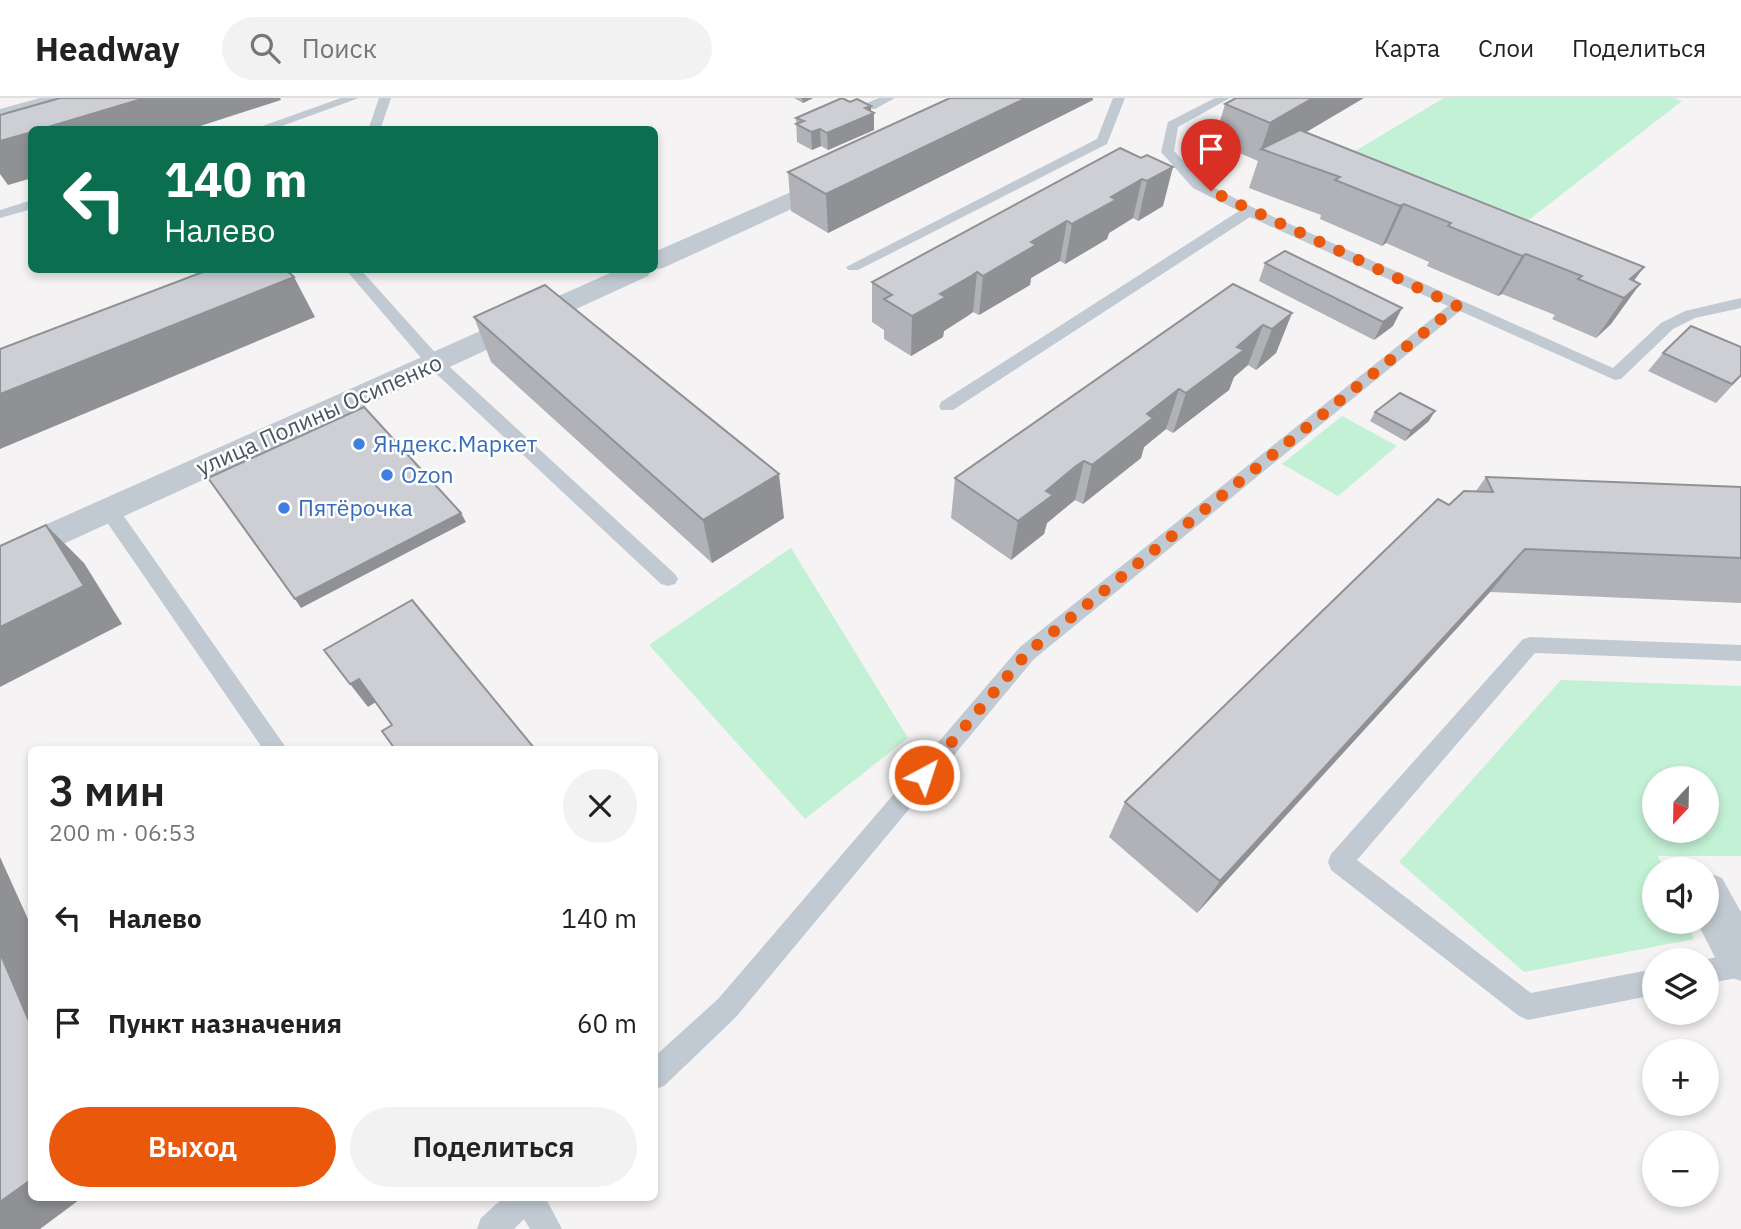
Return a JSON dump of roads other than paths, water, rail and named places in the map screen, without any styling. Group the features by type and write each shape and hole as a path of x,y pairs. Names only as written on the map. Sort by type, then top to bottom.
{"street":[{"path":"658,260 864,167"},
{"name":"улица Полины Осипенко","path":"0,560 631,273"},
{"path":"1719,893 1741,892"},
{"path":"1719,917 1741,958"}],"lane":[{"path":"0,113 52,98"},
{"path":"269,126 353,98"},
{"path":"375,126 385,98"},
{"path":"871,106 889,98"},
{"path":"853,267 1103,141 1119,98"},
{"path":"1224,98 1172,125 1167,152 1198,185 1457,306 1615,375 1667,326 1690,314 1741,303"},
{"path":"0,214 28,205"},
{"path":"947,406 1249,211"},
{"path":"355,273 434,362 668,579"},
{"path":"658,1072 727,1008 1027,653 1457,306"},
{"path":"109,510 274,746"},
{"path":"1642,984 1528,1007 1340,862 1531,645 1741,653"},
{"path":"1719,968 1741,964"},
{"path":"492,1229 523,1201"},
{"path":"530,1201 547,1229"}],"place":[{"name":"Яндекс.Маркет","path":"359,444"},
{"name":"Ozon","path":"387,475"},
{"name":"Пятёрочка","path":"284,508"}]}
